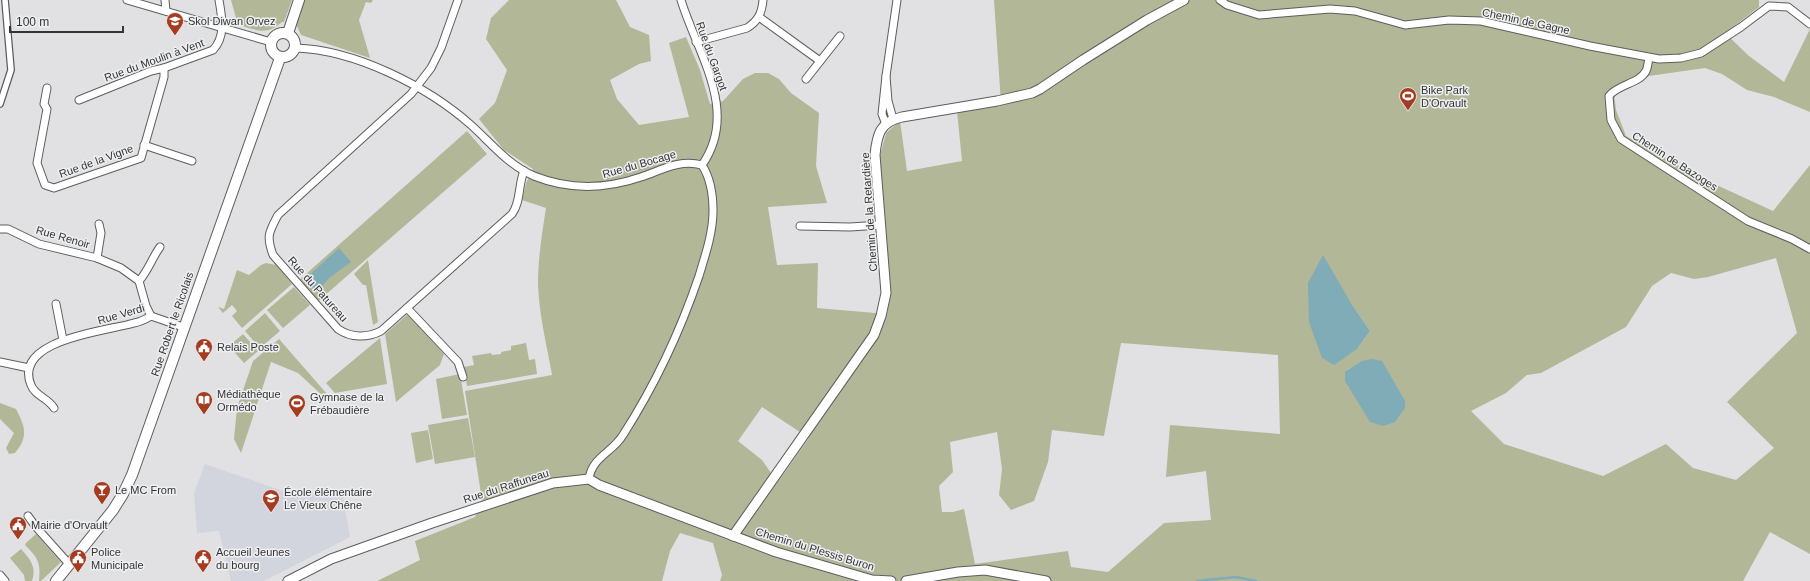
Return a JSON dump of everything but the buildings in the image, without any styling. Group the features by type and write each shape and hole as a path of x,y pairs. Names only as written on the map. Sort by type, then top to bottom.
{"main road":[{"path":"288,33 299,0"},
{"path":"288,33 295,40 296,48 289,56 280,58 272,52 271,42 278,34 288,33"},
{"name":"Rue Robert le Ricolais","path":"56,581 70,565 123,494 154,412 280,58"}],"street":[{"path":"0,104 11,70 5,0"},
{"path":"127,0 271,42"},
{"path":"165,0 166,11"},
{"path":"219,0 223,27"},
{"name":"Rue du Patureau","path":"458,0 441,48 431,68 406,100 278,215 270,230 268,243 273,255 338,329 346,335 355,336 376,334 382,331 512,214 516,208 521,178 524,171"},
{"name":"Rue du Gargot","path":"681,0 712,85 718,114 713,144 702,165"},
{"path":"696,42 747,28 754,24 759,17 763,0"},
{"path":"897,0 886,76 889,121 998,101 1032,93 1147,20 1184,0"},
{"name":"Chemin de Gagne","path":"1220,0 1227,5 1259,15 1330,9 1355,11 1405,25 1449,20 1481,21 1649,58 1681,58 1701,53 1741,27 1766,3 1788,7 1810,24"},
{"path":"759,17 820,61"},
{"name":"Rue du Moulin à Vent","path":"79,100 151,71 164,68 213,50 218,44 223,27"},
{"path":"806,79 840,36"},
{"name":"Rue du Bocage","path":"296,48 324,51 357,60 416,87 439,100 457,113 494,148 524,171 552,181 579,186 600,187 623,182 680,163 694,163 702,165"},
{"name":"Chemin de Bazoges","path":"1649,58 1646,71 1640,76 1613,90 1609,96 1611,120 1621,139 1748,221 1792,239 1810,249"},
{"name":"Rue de la Vigne","path":"47,88 44,104 47,108 37,163 45,185 54,188 141,158 164,78 164,68"},
{"name":"Chemin de la Retardière","path":"734,536 874,335 881,316 886,293 875,155 881,128 889,121"},
{"path":"144,145 192,161"},
{"path":"702,165 708,175 713,194 714,213 705,256 687,310 665,360 639,410 620,440 594,463 590,471 589,479 599,485 734,536"},
{"name":"Rue Renoir","path":"97,258 101,233 99,224"},
{"path":"800,226 850,227 881,225"},
{"name":"Rue Renoir","path":"0,229 8,229 39,244 97,258 121,268 139,281"},
{"path":"151,316 146,306 139,281 160,247"},
{"path":"56,304 63,340"},
{"path":"407,308 458,362 462,368 463,377"},
{"name":"Rue Verdi","path":"29,368 41,352 63,340 136,323 151,316 183,327"},
{"path":"0,362 29,368 31,384 35,392 51,403 54,408"},
{"name":"Rue du Raffuneau","path":"288,581 331,559 432,523 553,483 589,479"},
{"path":"28,516 70,565"},
{"name":"Chemin du Plessis Buron","path":"734,536 776,552 872,580 891,581"},
{"path":"906,581 958,572 984,570 1046,581"},
{"path":"0,575 5,581"}],"shaded area":[{"name":"École élémentaire Le Vieux Chêne","path":"205,464 295,495 342,491 350,537 264,581 231,581 219,531 197,533 194,493"}],"green space":[{"path":"231,0 292,0 284,22 271,29 262,31 238,25"},
{"path":"304,0 373,0 371,3 366,2 359,20 370,58 301,35 296,24"},
{"path":"509,0 616,0 630,27 649,35 651,61 639,64 610,80 617,99 639,125 689,117 669,43 686,37 700,70 710,104 723,101 743,79 755,73 768,73 779,79 791,93 819,113 816,166 827,203 768,207 777,265 818,263 817,308 887,314 890,294 880,156 886,133 900,121 907,171 962,161 957,111 1001,103 994,0 1759,0 1759,7 1725,33 1749,56 1784,82 1810,29 1810,112 1774,97 1747,90 1722,74 1705,68 1649,76 1614,94 1616,110 1626,136 1695,175 1773,211 1810,165 1810,554 1770,532 1743,581 720,581 722,575 713,543 680,533 670,551 662,581 377,581 420,560 415,541 475,517 482,500 465,391 552,375 542,319 538,284 539,256 546,208 522,200 526,183 533,169 504,150 479,119 495,103 507,70 486,39 491,18","holes":["1776,258 1797,333 1727,402 1774,448 1736,480 1693,468 1666,444 1603,476 1504,444 1471,411 1506,393 1527,375 1541,373 1626,327 1652,286 1671,273 1694,279 1708,277","1351,303 1370,331 1357,349","1121,343 1278,355 1280,434 1170,425 1166,477 1206,471 1211,520 1164,523 1108,572 1071,567 1068,551 975,564 964,509 953,512 942,512 939,486 953,472 950,442 997,432 1002,469 999,495 1011,510 1034,501 1048,462 1052,430 1104,436","762,407 809,438 780,479 771,473 762,460 738,441"]},
{"path":"467,131 487,154 316,303 297,282"},
{"path":"368,260 378,322 373,325 366,285 363,285 354,274"},
{"path":"266,263 276,265 292,284 242,328 232,316 237,311 232,305 223,313 218,307 224,309 237,270 249,275 261,265"},
{"path":"294,287 310,305 283,328 267,310"},
{"path":"265,313 280,331 260,348 245,331"},
{"path":"408,314 444,354 440,365 396,402 385,334"},
{"path":"243,334 258,351 244,363 229,346"},
{"path":"380,338 387,384 335,393 326,383"},
{"path":"279,339 327,394 324,397 298,373 271,362 241,453 234,439 237,408 253,361"},
{"path":"526,343 529,360 535,359 537,374 467,386 464,367 474,365 472,356 491,353 492,355 501,354 501,352 511,350 511,346"},
{"path":"460,374 467,415 442,419 436,379"},
{"path":"0,403 16,409 22,421 24,436 15,453 9,454 6,448 14,433 0,419"},
{"path":"468,418 475,457 435,464 428,425"},
{"path":"428,430 433,459 416,463 411,433"},
{"path":"36,534 61,562 41,581 39,581 38,561 25,545"},
{"path":"21,549 32,564 34,572 32,581 25,581 24,575 10,558"}],"water":[{"path":"339,248 351,262 329,278 317,292 305,279"},
{"path":"1323,255 1351,303 1370,331 1357,349 1334,365 1322,358 1309,322 1308,283"},
{"path":"1372,359 1382,361 1405,401 1405,408 1395,422 1383,426 1370,422 1345,381 1345,372 1362,361"}],"waterway":[{"path":"1197,581 1236,577 1256,581"}],"place":[{"name":"Skol Diwan Orvez","path":"175,36"},
{"name":"Bike Park D'Orvault","path":"1408,111"},
{"name":"Relais Poste","path":"204,362"},
{"name":"Médiathèque Ormédo","path":"204,415"},
{"name":"Gymnase de la Frébaudière","path":"297,418"},
{"name":"Le MC From","path":"102,505"},
{"name":"École élémentaire Le Vieux Chêne","path":"271,513"},
{"name":"Mairie d'Orvault","path":"18,540"},
{"name":"Police Municipale","path":"78,573"},
{"name":"Accueil Jeunes du bourg","path":"203,573"}]}
